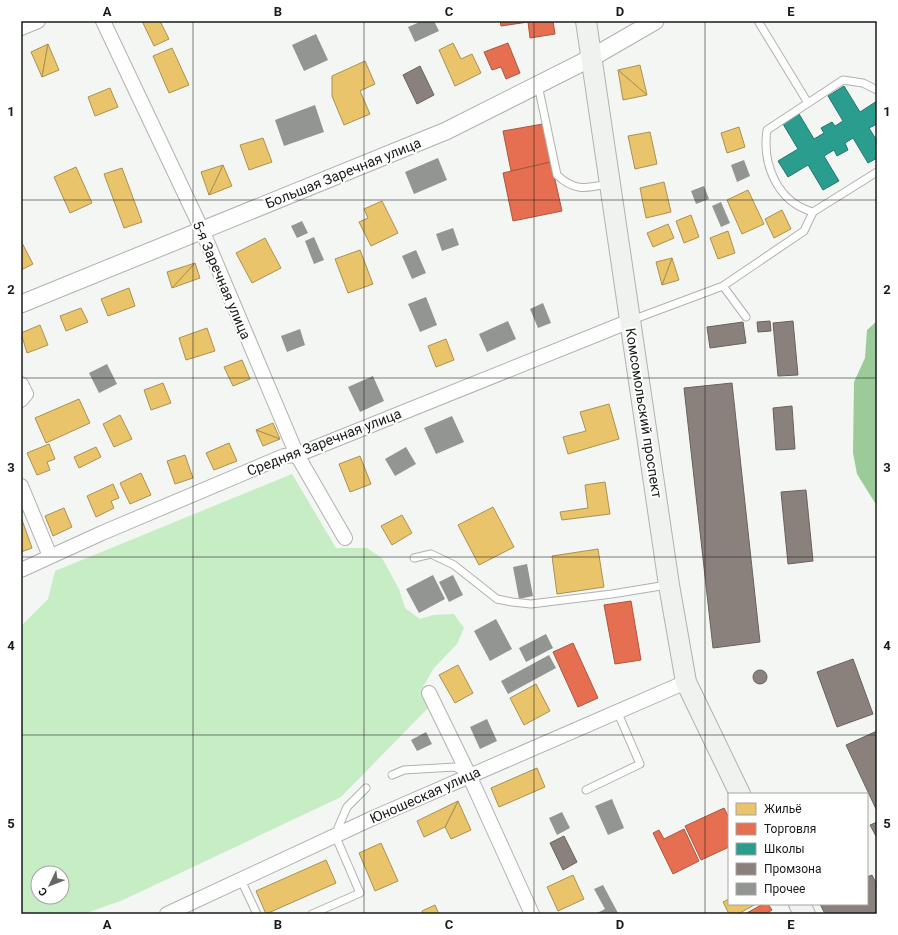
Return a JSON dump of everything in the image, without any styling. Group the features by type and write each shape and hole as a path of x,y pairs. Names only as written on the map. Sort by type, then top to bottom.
{"main road":[{"name":"Комсомольский проспект","path":"586,21 630,321 686,682 740,793"},
{"path":"800,905 805,914"}],"street":[{"path":"21,28 38,21"},
{"name":"5-я Заречная улица","path":"103,21 202,230 297,455 345,538"},
{"name":"Большая Заречная улица","path":"21,304 446,131 591,58 655,21"},
{"name":"Средняя Заречная улица","path":"21,570 50,556 284,456 297,455 630,321"},
{"path":"21,384 26,394 21,400"},
{"path":"21,486 50,556"},
{"name":"Юношеская улица","path":"167,914 335,835 469,775 686,682"},
{"path":"429,693 469,775 532,914"}],"lane":[{"path":"758,21 808,103"},
{"path":"813,212 803,209 794,203 779,188 770,170 766,150 767,130 843,80 863,83 877,90"},
{"path":"537,84 557,175 566,184 575,188 586,188 610,184"},
{"path":"630,321 724,286 804,230 813,212 877,172"},
{"path":"724,286 746,317"},
{"path":"414,558 431,554 454,565 497,599 531,604 670,585"},
{"path":"586,790 640,764 617,711"},
{"path":"392,775 404,770 455,767 469,775"},
{"path":"312,914 360,893 335,835 347,807 366,788"},
{"path":"241,880 257,914"}],"shaded area":[{"path":"877,321 877,506 857,474 853,453 854,382 865,358 867,330"},
{"path":"292,474 336,548 367,548 382,558 399,589 405,608 420,619 433,615 454,614 464,628 457,644 434,668 421,690 430,706 341,797 123,900 84,914 21,914 21,626 48,599 55,571"}],"building: Жильё":[{"path":"142,21 160,21 169,39 154,46"},
{"path":"453,43 461,59 472,54 481,73 455,86 439,50"},
{"path":"48,44 42,77 31,52"},
{"path":"48,44 59,70 42,77"},
{"path":"172,48 189,85 169,93 153,56"},
{"path":"365,61 375,84 360,91 370,114 344,125 332,96 332,76"},
{"path":"640,65 647,95 618,70"},
{"path":"618,70 647,95 623,100"},
{"path":"110,88 118,107 95,116 88,97"},
{"path":"739,127 745,147 727,153 721,133"},
{"path":"650,132 657,164 635,169 628,136"},
{"path":"263,138 272,162 249,170 240,145"},
{"path":"223,165 232,186 209,195"},
{"path":"223,165 209,195 201,172"},
{"path":"76,167 92,203 70,213 54,177"},
{"path":"122,168 142,222 124,228 104,174"},
{"path":"664,182 671,212 646,218 640,188"},
{"path":"748,190 764,224 742,234 727,200"},
{"path":"382,201 398,233 371,246 359,222 368,218 364,209"},
{"path":"782,210 791,229 774,238 765,219"},
{"path":"691,215 699,237 684,243 676,221"},
{"path":"668,224 674,238 653,247 647,233"},
{"path":"728,231 735,253 718,259 710,238"},
{"path":"265,238 281,268 252,283 236,253"},
{"path":"21,241 33,264 21,270"},
{"path":"360,250 373,284 348,293 335,259"},
{"path":"672,258 679,280 662,285"},
{"path":"672,258 662,285 656,262"},
{"path":"195,263 200,278 172,288"},
{"path":"195,263 172,288 167,272"},
{"path":"129,288 135,306 108,316 101,299"},
{"path":"81,308 88,322 66,331 60,316"},
{"path":"40,325 48,345 27,353 21,333"},
{"path":"207,328 215,351 186,360 179,338"},
{"path":"446,339 454,360 436,367 428,346"},
{"path":"242,360 250,379 233,386 224,367"},
{"path":"163,383 171,403 151,410 144,390"},
{"path":"79,399 90,423 46,443 35,418"},
{"path":"609,404 619,439 568,454 563,437 586,431 580,412"},
{"path":"120,415 132,439 114,447 103,424"},
{"path":"273,423 280,439 256,430"},
{"path":"256,430 280,439 263,446"},
{"path":"229,443 237,461 214,470 206,453"},
{"path":"49,444 55,459 47,462 50,470 37,475 27,453"},
{"path":"96,447 101,457 79,468 74,457"},
{"path":"185,455 193,478 175,484 167,461"},
{"path":"360,456 371,484 350,492 339,464"},
{"path":"141,473 151,495 130,504 120,483"},
{"path":"605,482 610,514 562,520 560,512 588,508 585,485"},
{"path":"113,484 119,498 111,501 114,508 96,517 87,496"},
{"path":"493,507 514,547 479,565 458,525"},
{"path":"64,508 72,527 53,536 45,516"},
{"path":"402,515 412,533 392,545 381,526"},
{"path":"21,517 32,548 21,552"},
{"path":"598,549 604,587 557,594 552,556"},
{"path":"458,665 473,693 455,703 439,675"},
{"path":"536,684 550,711 524,725 510,698"},
{"path":"537,768 545,787 499,807 491,788"},
{"path":"458,801 471,830 451,839 445,827"},
{"path":"458,801 445,827 424,837 417,821"},
{"path":"381,843 398,881 375,891 359,853"},
{"path":"326,860 336,883 266,914 256,891"},
{"path":"573,875 584,899 558,911 547,887"},
{"path":"728,900 728,905 754,905 738,914 729,914 723,902"},
{"path":"435,905 439,914 423,914 422,911"}],"building: Торговля":[{"path":"500,21 553,21 555,34 530,38 528,22 501,26"},
{"path":"508,43 520,73 506,79 501,67 492,70 484,52"},
{"path":"543,124 551,162 511,171 503,131"},
{"path":"551,162 562,211 513,221 503,173"},
{"path":"631,601 641,660 615,664 604,605"},
{"path":"573,643 598,698 578,707 553,652"},
{"path":"724,808 728,816 728,847 701,860 685,826"},
{"path":"684,829 699,861 673,874 653,833 659,830 664,839"},
{"path":"761,905 769,905 772,910 765,914 745,914"}],"building: Школы":[{"path":"844,86 860,112 877,101 877,124 869,128 877,141 877,158 868,163 853,138 845,143 848,150 837,156 834,150 824,156 839,181 823,190 808,165 788,177 778,161 798,149 783,124 799,114 814,139 824,133 821,128 832,122 835,126 843,121 828,96"}],"building: Промзона":[{"path":"420,66 434,95 417,104 403,75"},
{"path":"770,321 771,331 758,332 757,322"},
{"path":"793,321 798,375 778,376 773,323"},
{"path":"743,322 746,343 710,348 707,327"},
{"path":"732,383 760,642 713,648 684,388"},
{"path":"792,406 795,449 776,450 773,408"},
{"path":"806,490 813,561 788,564 781,492"},
{"path":"853,659 873,714 837,727 817,672"},
{"path":"757,670 763,670 767,674 767,680 763,684 757,684 753,680 753,674"},
{"path":"877,731 877,808 876,809 846,745"},
{"path":"877,822 877,838 870,825"},
{"path":"564,836 577,862 563,870 550,843"},
{"path":"872,875 877,885 877,914 825,914 820,905 868,905 868,877"}],"building: Прочее":[{"path":"422,21 434,21 439,31 415,42 408,27"},
{"path":"316,34 328,60 304,71 292,45"},
{"path":"315,105 324,132 284,146 275,120"},
{"path":"438,158 447,180 414,194 405,172"},
{"path":"744,160 750,176 737,182 731,165"},
{"path":"704,186 709,199 696,204 691,191"},
{"path":"721,202 730,223 721,227 712,206"},
{"path":"302,221 308,233 297,238 291,226"},
{"path":"453,228 459,245 442,251 436,234"},
{"path":"314,237 324,260 314,264 305,241"},
{"path":"416,250 426,273 412,279 402,256"},
{"path":"426,297 437,325 420,332 408,304"},
{"path":"543,303 551,323 538,328 530,309"},
{"path":"508,321 516,339 487,352 479,334"},
{"path":"300,329 305,345 287,352 281,336"},
{"path":"107,364 117,384 99,393 89,373"},
{"path":"373,376 384,401 360,412 348,387"},
{"path":"452,416 464,442 436,454 424,428"},
{"path":"406,447 416,464 395,476 385,459"},
{"path":"527,564 533,596 519,599 513,567"},
{"path":"433,575 445,599 419,613 406,589"},
{"path":"453,575 463,595 449,602 439,582"},
{"path":"496,619 512,649 490,661 474,631"},
{"path":"546,634 553,648 526,662 519,648"},
{"path":"549,655 556,668 508,694 501,681"},
{"path":"487,719 497,741 480,749 470,727"},
{"path":"426,732 432,744 417,751 411,740"},
{"path":"612,799 624,828 608,835 595,806"},
{"path":"562,812 570,828 557,835 549,818"},
{"path":"603,885 618,913 617,914 595,914 605,909 594,889"}]}
